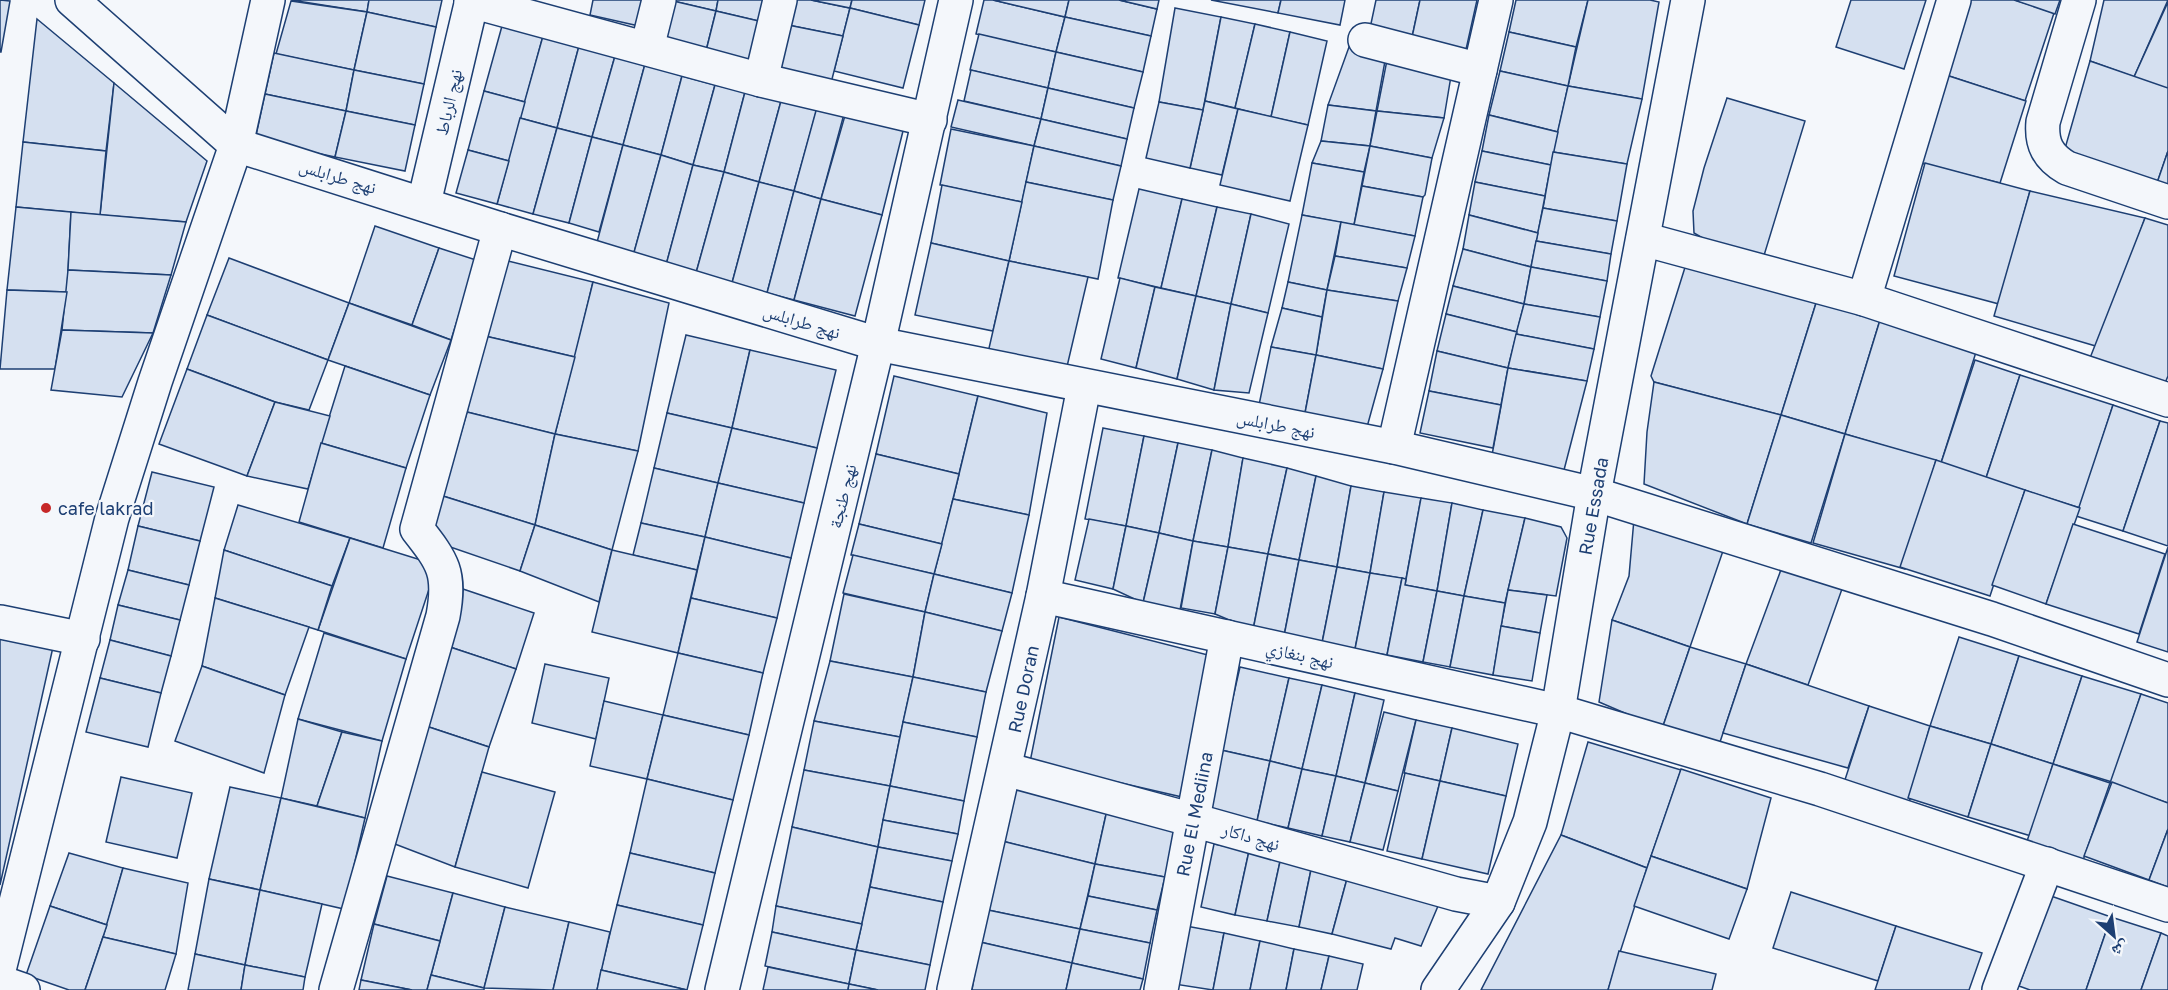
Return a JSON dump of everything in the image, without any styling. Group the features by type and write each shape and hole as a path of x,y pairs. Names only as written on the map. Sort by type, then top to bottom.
{"street":[{"name":"نهج طرابلس","path":"72,0 236,145 878,344 1083,387 1394,447 1594,494 1992,619 2168,680"},
{"path":"0,966 112,518 155,382 236,145 268,0"},
{"path":"647,48 659,0"},
{"path":"761,80 780,0"},
{"name":"نهج طنجة","path":"722,990 878,344 956,0"},
{"path":"1394,447 1496,0"},
{"name":"Rue Essada","path":"1438,990 1498,902 1530,822 1558,711 1594,494 1688,0"},
{"path":"1864,299 1954,0"},
{"path":"2079,0 2043,122 2044,146 2056,162 2067,168 2168,202"},
{"path":"472,1 761,80 930,120"},
{"name":"نهج الرباط","path":"424,203 472,1"},
{"path":"1365,40 1480,70"},
{"path":"336,990 443,616 447,595 445,574 439,558 417,528 500,228"},
{"path":"1644,239 1864,299 2168,400"},
{"name":"Rue Doran","path":"954,990 1043,596 1083,387"},
{"name":"نهج بنغازي","path":"1043,596 1558,711 1820,789 2168,905"},
{"path":"0,622 83,639"},
{"name":"Rue El Mediina","path":"1161,990 1227,637"},
{"name":"نهج داكار","path":"1005,769 1456,894 1498,902"},
{"path":"1999,990 2047,864"},
{"path":"0,982 23,990"}],"building":[{"path":"0,0 10,1 1,52 0,52"},
{"path":"291,0 369,0 367,12"},
{"path":"369,0 442,0 436,27 367,12"},
{"path":"593,0 645,0 639,26 590,15"},
{"path":"669,0 718,0 716,11"},
{"path":"669,0 716,11 706,51 658,40"},
{"path":"718,0 768,0 763,22 716,11"},
{"path":"788,0 811,0 850,8 843,36 783,24"},
{"path":"811,0 852,0 850,8"},
{"path":"852,0 925,0 919,25 850,8"},
{"path":"984,0 993,0 1065,17 1056,52 976,34"},
{"path":"993,0 1069,0 1065,17"},
{"path":"1069,0 1119,0 1157,9 1151,36 1065,17"},
{"path":"1119,0 1159,0 1157,9"},
{"path":"1211,0 1281,0 1278,13"},
{"path":"1281,0 1345,0 1340,25 1278,13"},
{"path":"1376,0 1420,0 1411,42 1369,33"},
{"path":"1420,0 1477,0 1465,54 1411,42"},
{"path":"1516,0 1588,0 1576,47 1509,32"},
{"path":"1588,0 1659,2 1642,99 1568,86"},
{"path":"1851,0 1926,0 1904,69 1836,47"},
{"path":"1968,0 2015,0 2054,13 2025,101 1946,75"},
{"path":"2014,0 2060,0 2055,14"},
{"path":"2104,0 2168,0 2134,77 2090,61"},
{"path":"291,1 367,12 354,70 276,54"},
{"path":"2168,2 2168,89 2134,77"},
{"path":"850,8 919,25 903,88 834,71"},
{"path":"1175,8 1221,17 1203,110 1159,102"},
{"path":"716,11 763,22 753,62 706,51"},
{"path":"367,12 436,27 424,84 354,70"},
{"path":"1065,17 1151,36 1143,72 1056,52"},
{"path":"1221,17 1255,24 1235,108 1205,101"},
{"path":"37,19 114,83 106,151 23,142"},
{"path":"783,24 843,36 831,83 773,68"},
{"path":"1255,24 1290,32 1271,117 1235,108"},
{"path":"502,26 543,36 525,102 484,91"},
{"path":"1290,32 1327,41 1308,125 1271,117"},
{"path":"1509,32 1576,47 1568,86 1500,71"},
{"path":"979,34 1056,52 1048,88 970,70"},
{"path":"543,36 579,46 557,128 520,118"},
{"path":"579,46 615,56 592,137 557,128"},
{"path":"1349,47 1387,50 1376,111 1328,105"},
{"path":"1056,52 1143,72 1134,108 1048,88"},
{"path":"274,53 354,70 346,111 265,94"},
{"path":"1388,55 1452,70 1444,118 1377,111"},
{"path":"615,56 645,64 623,145 592,137"},
{"path":"2090,61 2168,88 2168,151 2157,183 2064,152"},
{"path":"645,64 682,76 661,155 623,145"},
{"path":"354,70 424,84 415,125 346,111"},
{"path":"971,70 1048,88 1041,119 964,101"},
{"path":"1500,71 1568,86 1558,132 1489,115"},
{"path":"1946,75 2026,101 2000,183 1920,163"},
{"path":"682,76 715,85 693,165 661,155"},
{"path":"114,83 207,161 186,222 100,215"},
{"path":"715,85 745,92 724,172 693,165"},
{"path":"1568,86 1642,99 1627,164 1553,152"},
{"path":"1048,88 1134,108 1127,139 1041,119"},
{"path":"484,91 525,102 509,161 468,150"},
{"path":"745,92 781,101 759,182 724,172"},
{"path":"265,94 346,111 335,157 255,140"},
{"path":"1727,98 1805,121 1762,262 1725,251 1694,233 1693,211 1704,168"},
{"path":"958,100 1041,119 1034,146 951,127"},
{"path":"781,101 817,109 794,191 759,182"},
{"path":"1205,101 1238,109 1222,175 1190,168"},
{"path":"1159,102 1203,110 1190,168 1146,158"},
{"path":"1328,105 1376,111 1370,146 1321,141"},
{"path":"817,107 844,114 821,199 794,191"},
{"path":"1238,109 1308,125 1290,201 1220,185"},
{"path":"346,111 415,125 405,171 335,157"},
{"path":"1377,111 1444,118 1432,158 1370,146"},
{"path":"846,112 905,123 882,215 821,199"},
{"path":"1489,115 1558,132 1551,165 1482,151"},
{"path":"520,118 557,128 533,214 497,204"},
{"path":"1041,119 1127,139 1121,166 1034,146"},
{"path":"557,128 592,137 569,223 533,214"},
{"path":"951,129 1034,146 1022,202 940,185"},
{"path":"592,137 623,145 599,232 569,223"},
{"path":"1321,141 1370,146 1364,172 1312,163"},
{"path":"23,142 106,151 100,215 16,207"},
{"path":"623,145 661,155 633,256 596,246"},
{"path":"1034,146 1121,166 1113,200 1026,182"},
{"path":"1370,146 1432,158 1425,195 1423,197 1362,186"},
{"path":"468,150 509,161 497,204 456,193"},
{"path":"1482,151 1551,165 1545,196 1475,182"},
{"path":"2168,151 2168,187 2157,183"},
{"path":"1553,152 1627,164 1617,221 1543,208"},
{"path":"661,155 693,165 666,265 633,256"},
{"path":"1312,163 1364,172 1354,225 1302,215"},
{"path":"1925,163 2030,191 1999,304 1894,276"},
{"path":"693,165 724,172 696,273 666,265"},
{"path":"724,172 759,182 732,283 696,273"},
{"path":"759,182 794,191 767,293 732,283"},
{"path":"1026,182 1113,200 1098,279 1009,261"},
{"path":"1475,182 1545,196 1538,233 1469,215"},
{"path":"942,185 1022,202 1009,261 931,243"},
{"path":"1362,186 1423,197 1415,236 1354,225"},
{"path":"1139,189 1182,199 1161,288 1118,278"},
{"path":"794,191 821,199 794,300 767,293"},
{"path":"2030,191 2145,218 2099,347 1994,316"},
{"path":"821,199 882,215 855,316 794,300"},
{"path":"1182,199 1217,207 1196,296 1161,288"},
{"path":"16,207 71,212 67,292 7,290"},
{"path":"1217,207 1251,214 1231,304 1196,296"},
{"path":"1543,208 1617,221 1611,254 1536,241"},
{"path":"71,212 186,222 171,275 68,270"},
{"path":"1251,214 1289,224 1268,313 1231,304"},
{"path":"1302,215 1341,222 1327,290 1288,282"},
{"path":"1469,215 1538,233 1531,267 1463,249"},
{"path":"2145,218 2168,225 2168,376 2165,383 2090,358"},
{"path":"1341,222 1415,236 1407,268 1335,256"},
{"path":"375,226 439,248 412,325 349,303"},
{"path":"1536,241 1611,254 1607,281 1531,267"},
{"path":"931,243 1009,261 993,331 915,315"},
{"path":"439,248 476,260 451,340 412,325"},
{"path":"1463,249 1531,267 1524,304 1453,286"},
{"path":"1335,256 1407,268 1398,301 1327,290"},
{"path":"229,258 349,303 328,360 207,315"},
{"path":"508,261 593,282 575,357 485,336"},
{"path":"1009,261 1088,277 1065,375 987,357"},
{"path":"1687,261 1817,300 1781,415 1654,382 1651,376"},
{"path":"1531,267 1607,281 1600,317 1524,304"},
{"path":"68,270 171,275 153,333 62,330"},
{"path":"1120,278 1155,287 1136,368 1101,359"},
{"path":"593,282 669,303 638,451 555,434"},
{"path":"1288,282 1327,290 1322,317 1282,308"},
{"path":"1453,286 1524,304 1517,332 1446,314"},
{"path":"1155,287 1196,296 1177,379 1136,368"},
{"path":"7,290 67,292 55,369 0,369"},
{"path":"1327,290 1398,301 1383,369 1316,355"},
{"path":"1196,296 1231,304 1214,390 1177,379"},
{"path":"1817,300 1880,320 1845,434 1781,415"},
{"path":"349,303 451,340 430,395 328,360"},
{"path":"1231,304 1268,313 1249,393 1214,390"},
{"path":"1524,304 1600,317 1594,349 1516,334"},
{"path":"1282,308 1322,317 1316,355 1271,347"},
{"path":"1446,314 1517,332 1508,368 1437,351"},
{"path":"207,315 328,360 309,410 275,402 187,369"},
{"path":"1880,320 1977,349 1941,463 1845,434"},
{"path":"62,330 153,333 122,397 51,390"},
{"path":"1516,334 1594,349 1587,381 1508,368"},
{"path":"686,335 750,350 732,428 667,413"},
{"path":"485,336 575,357 555,434 467,412"},
{"path":"1271,347 1316,355 1305,413 1259,405"},
{"path":"750,350 836,370 817,448 732,428"},
{"path":"1437,351 1508,368 1501,405 1429,391"},
{"path":"1316,355 1383,369 1367,427 1305,413"},
{"path":"1975,360 2020,375 1986,478 1941,463"},
{"path":"345,366 430,395 406,468 321,443"},
{"path":"1508,368 1587,381 1564,470 1492,455"},
{"path":"187,369 275,402 247,476 159,444"},
{"path":"2020,375 2113,405 2080,508 1986,478"},
{"path":"894,376 978,396 959,474 876,454"},
{"path":"1654,382 1781,415 1747,524 1644,484 1647,432"},
{"path":"1429,391 1501,405 1493,448 1420,433"},
{"path":"978,396 1047,413 1029,515 953,499"},
{"path":"275,402 330,416 308,489 247,476"},
{"path":"2113,405 2160,421 2123,531 2076,516"},
{"path":"467,412 555,434 535,525 443,496"},
{"path":"667,413 732,428 718,483 654,468"},
{"path":"1781,415 1845,434 1811,543 1747,524"},
{"path":"2160,421 2168,423 2168,546 2123,531"},
{"path":"732,428 817,448 804,503 718,483"},
{"path":"1103,428 1144,436 1126,526 1085,519"},
{"path":"555,434 638,451 612,550 535,525"},
{"path":"1845,434 1936,460 1905,569 1813,543"},
{"path":"1144,436 1178,443 1159,533 1126,526"},
{"path":"321,443 406,468 383,548 299,522"},
{"path":"1178,443 1212,450 1193,541 1159,533"},
{"path":"1212,450 1243,458 1228,547 1193,541"},
{"path":"876,454 959,474 942,544 859,524"},
{"path":"1243,458 1287,468 1268,554 1228,547"},
{"path":"1936,460 2025,490 1990,596 1900,567"},
{"path":"654,468 718,483 705,537 641,523"},
{"path":"1287,468 1316,476 1299,560 1268,554"},
{"path":"152,472 214,487 200,541 138,526"},
{"path":"1316,476 1351,486 1337,567 1299,560"},
{"path":"718,483 804,503 791,558 705,537"},
{"path":"1351,486 1384,492 1370,573 1337,567"},
{"path":"2025,490 2080,508 2046,604 1992,585"},
{"path":"1384,492 1421,498 1406,579 1370,573"},
{"path":"443,496 535,525 520,571 430,540"},
{"path":"1421,498 1452,503 1437,591 1405,585"},
{"path":"953,499 1029,515 1012,593 934,574"},
{"path":"1452,503 1483,510 1464,596 1437,591"},
{"path":"238,505 350,538 332,586 224,550"},
{"path":"1483,510 1525,518 1505,603 1464,596"},
{"path":"1525,518 1561,527 1567,538 1556,596 1508,590"},
{"path":"1089,519 1126,526 1113,589 1075,580"},
{"path":"1634,519 1724,548 1690,647 1612,620 1629,576"},
{"path":"641,523 705,537 697,570 633,555"},
{"path":"859,524 942,544 934,574 851,555"},
{"path":"2073,524 2165,554 2139,634 2046,604"},
{"path":"535,525 612,550 599,602 520,571"},
{"path":"138,526 200,541 189,585 128,570"},
{"path":"1126,526 1159,533 1143,603 1113,589"},
{"path":"1159,533 1193,541 1180,610 1143,603"},
{"path":"705,537 791,558 777,618 691,598"},
{"path":"350,538 437,565 406,659 318,630"},
{"path":"1193,541 1228,547 1215,614 1181,608"},
{"path":"1228,547 1268,554 1253,630 1215,614"},
{"path":"2168,547 2168,652 2137,642"},
{"path":"224,550 332,586 318,630 215,598"},
{"path":"612,550 697,570 678,653 592,632"},
{"path":"1268,554 1299,560 1284,636 1253,630"},
{"path":"853,555 934,574 925,612 843,593"},
{"path":"1299,560 1337,567 1322,643 1284,636"},
{"path":"1337,567 1370,573 1355,649 1322,643"},
{"path":"1782,567 1842,589 1808,685 1746,664"},
{"path":"128,570 189,585 180,620 118,605"},
{"path":"1370,573 1402,578 1387,655 1355,649"},
{"path":"934,574 1012,593 1002,631 925,612"},
{"path":"1402,578 1406,579 1405,585 1437,591 1423,662 1387,655"},
{"path":"463,589 534,613 516,669 444,645"},
{"path":"1508,590 1547,595 1540,633 1501,626"},
{"path":"1437,591 1464,596 1450,667 1423,662"},
{"path":"844,594 925,612 913,677 830,661"},
{"path":"1464,596 1505,603 1493,675 1450,667"},
{"path":"215,598 309,627 285,695 202,666"},
{"path":"691,598 777,618 763,673 678,653"},
{"path":"118,605 180,620 171,656 110,640"},
{"path":"925,612 1002,631 986,692 913,677"},
{"path":"1059,617 1208,655 1182,797 1030,762"},
{"path":"1612,620 1690,647 1662,729 1599,702"},
{"path":"1501,626 1540,633 1532,681 1493,675"},
{"path":"324,633 406,659 382,741 298,719"},
{"path":"0,636 53,647 0,885"},
{"path":"1959,637 2019,656 1991,744 1930,726"},
{"path":"110,640 171,656 161,693 100,678"},
{"path":"444,645 516,669 489,747 417,723"},
{"path":"1690,647 1746,664 1718,748 1662,729"},
{"path":"678,653 763,673 749,735 663,715"},
{"path":"2019,656 2082,676 2053,764 1991,744"},
{"path":"830,661 913,677 900,737 814,721"},
{"path":"545,664 609,678 596,739 532,723"},
{"path":"1746,664 1869,706 1848,768 1723,733"},
{"path":"202,666 285,695 264,773 175,741"},
{"path":"1240,667 1289,678 1270,761 1221,750"},
{"path":"2082,676 2141,694 2112,782 2053,764"},
{"path":"913,677 986,692 977,737 903,722"},
{"path":"100,678 161,693 148,747 86,732"},
{"path":"1289,678 1322,685 1302,769 1270,761"},
{"path":"1322,685 1355,693 1336,776 1302,769"},
{"path":"1355,693 1384,700 1365,783 1336,776"},
{"path":"2141,694 2168,703 2168,803 2110,783"},
{"path":"604,701 663,715 647,779 590,766"},
{"path":"1869,706 1930,726 1907,810 1841,792"},
{"path":"1384,712 1416,720 1398,791 1365,783"},
{"path":"663,715 749,735 733,800 647,779"},
{"path":"298,719 342,732 317,806 281,798"},
{"path":"1416,720 1452,728 1440,781 1404,773"},
{"path":"814,721 900,737 890,786 804,770"},
{"path":"903,722 977,737 964,801 890,786"},
{"path":"417,723 489,747 455,867 387,841"},
{"path":"1930,726 1991,744 1968,817 1908,798"},
{"path":"1452,728 1518,744 1506,796 1440,781"},
{"path":"342,732 382,741 365,818 317,806"},
{"path":"1588,742 1681,770 1647,868 1561,835"},
{"path":"1991,744 2053,764 2031,836 1968,817"},
{"path":"1221,750 1270,761 1257,821 1207,810"},
{"path":"1270,761 1302,769 1288,828 1257,821"},
{"path":"2053,764 2110,783 2080,869 2024,850"},
{"path":"1302,769 1336,776 1322,836 1288,828"},
{"path":"1681,769 1771,798 1747,889 1651,856"},
{"path":"804,770 890,786 878,847 792,827"},
{"path":"482,772 555,792 528,888 455,867"},
{"path":"1405,773 1440,781 1422,859 1387,851"},
{"path":"1336,776 1365,783 1350,842 1322,836"},
{"path":"121,777 192,793 177,858 106,842"},
{"path":"647,779 733,800 715,873 630,853"},
{"path":"1440,781 1506,796 1488,874 1422,859"},
{"path":"2112,782 2168,803 2168,829 2149,880 2084,856"},
{"path":"1365,783 1398,791 1383,850 1350,842"},
{"path":"890,786 964,801 958,834 883,820"},
{"path":"1015,786 1107,810 1095,864 1002,841"},
{"path":"230,787 281,798 260,890 209,879"},
{"path":"281,798 365,818 344,909 260,890"},
{"path":"1107,810 1176,828 1165,877 1095,864"},
{"path":"883,820 958,834 952,861 878,847"},
{"path":"792,827 878,847 862,924 776,906"},
{"path":"2168,829 2168,887 2149,880"},
{"path":"1561,835 1647,868 1608,990 1481,990"},
{"path":"1002,841 1095,864 1080,929 988,910"},
{"path":"1214,844 1249,851 1235,915 1201,907"},
{"path":"878,847 952,861 943,902 870,887"},
{"path":"1249,851 1281,857 1267,921 1235,915"},
{"path":"69,853 123,868 107,925 50,906"},
{"path":"630,853 715,873 703,925 617,905"},
{"path":"1651,856 1747,889 1729,939 1634,906"},
{"path":"1281,857 1312,865 1299,927 1267,921"},
{"path":"1095,864 1165,877 1157,910 1088,896"},
{"path":"1312,865 1348,875 1332,934 1299,927"},
{"path":"123,868 188,883 176,954 103,937"},
{"path":"1348,875 1441,899 1421,946 1395,938 1391,949 1332,934"},
{"path":"387,876 453,893 440,941 374,924"},
{"path":"209,879 260,890 245,965 195,954"},
{"path":"870,887 943,902 930,965 856,950"},
{"path":"260,890 322,904 305,977 245,965"},
{"path":"1791,892 1896,926 1878,981 1773,948"},
{"path":"453,893 505,907 484,988 431,975"},
{"path":"1088,896 1157,910 1150,943 1080,929"},
{"path":"2051,896 2111,917 2086,990 2030,990 2019,986"},
{"path":"617,905 703,925 687,990 601,970"},
{"path":"50,906 107,925 85,990 69,990 26,975"},
{"path":"776,906 862,924 856,950 772,932"},
{"path":"505,907 569,922 553,990 484,988"},
{"path":"988,910 1080,929 1072,963 980,942"},
{"path":"2111,917 2161,933 2141,990 2086,990"},
{"path":"569,922 610,932 597,990 553,990"},
{"path":"374,924 440,941 427,990 412,990 361,980"},
{"path":"1186,926 1224,933 1213,990 1174,984"},
{"path":"1896,926 1982,953 1969,990 1875,990"},
{"path":"1080,929 1150,943 1143,979 1072,963"},
{"path":"772,932 856,950 849,984 765,966"},
{"path":"1224,933 1260,941 1250,990 1213,990"},
{"path":"2161,933 2168,936 2168,990 2141,990"},
{"path":"103,937 176,954 165,990 85,990"},
{"path":"1260,941 1294,949 1286,990 1250,990"},
{"path":"980,942 1072,963 1066,990 972,990"},
{"path":"1294,949 1329,956 1321,990 1286,990"},
{"path":"856,950 930,965 925,990 878,990 849,984"},
{"path":"1619,951 1716,974 1712,990 1608,990"},
{"path":"195,954 245,965 241,990 188,990"},
{"path":"1329,956 1363,964 1357,990 1321,990"},
{"path":"1072,963 1143,979 1140,990 1066,990"},
{"path":"245,965 305,977 303,990 241,990"},
{"path":"768,967 849,984 848,990 763,990"},
{"path":"601,970 687,990 597,990"},
{"path":"431,975 484,988 484,990 427,990"},
{"path":"361,980 412,990 359,990"},
{"path":"849,984 878,990 848,990"}],"place":[{"name":"cafe lakrad","path":"46,508"}]}
